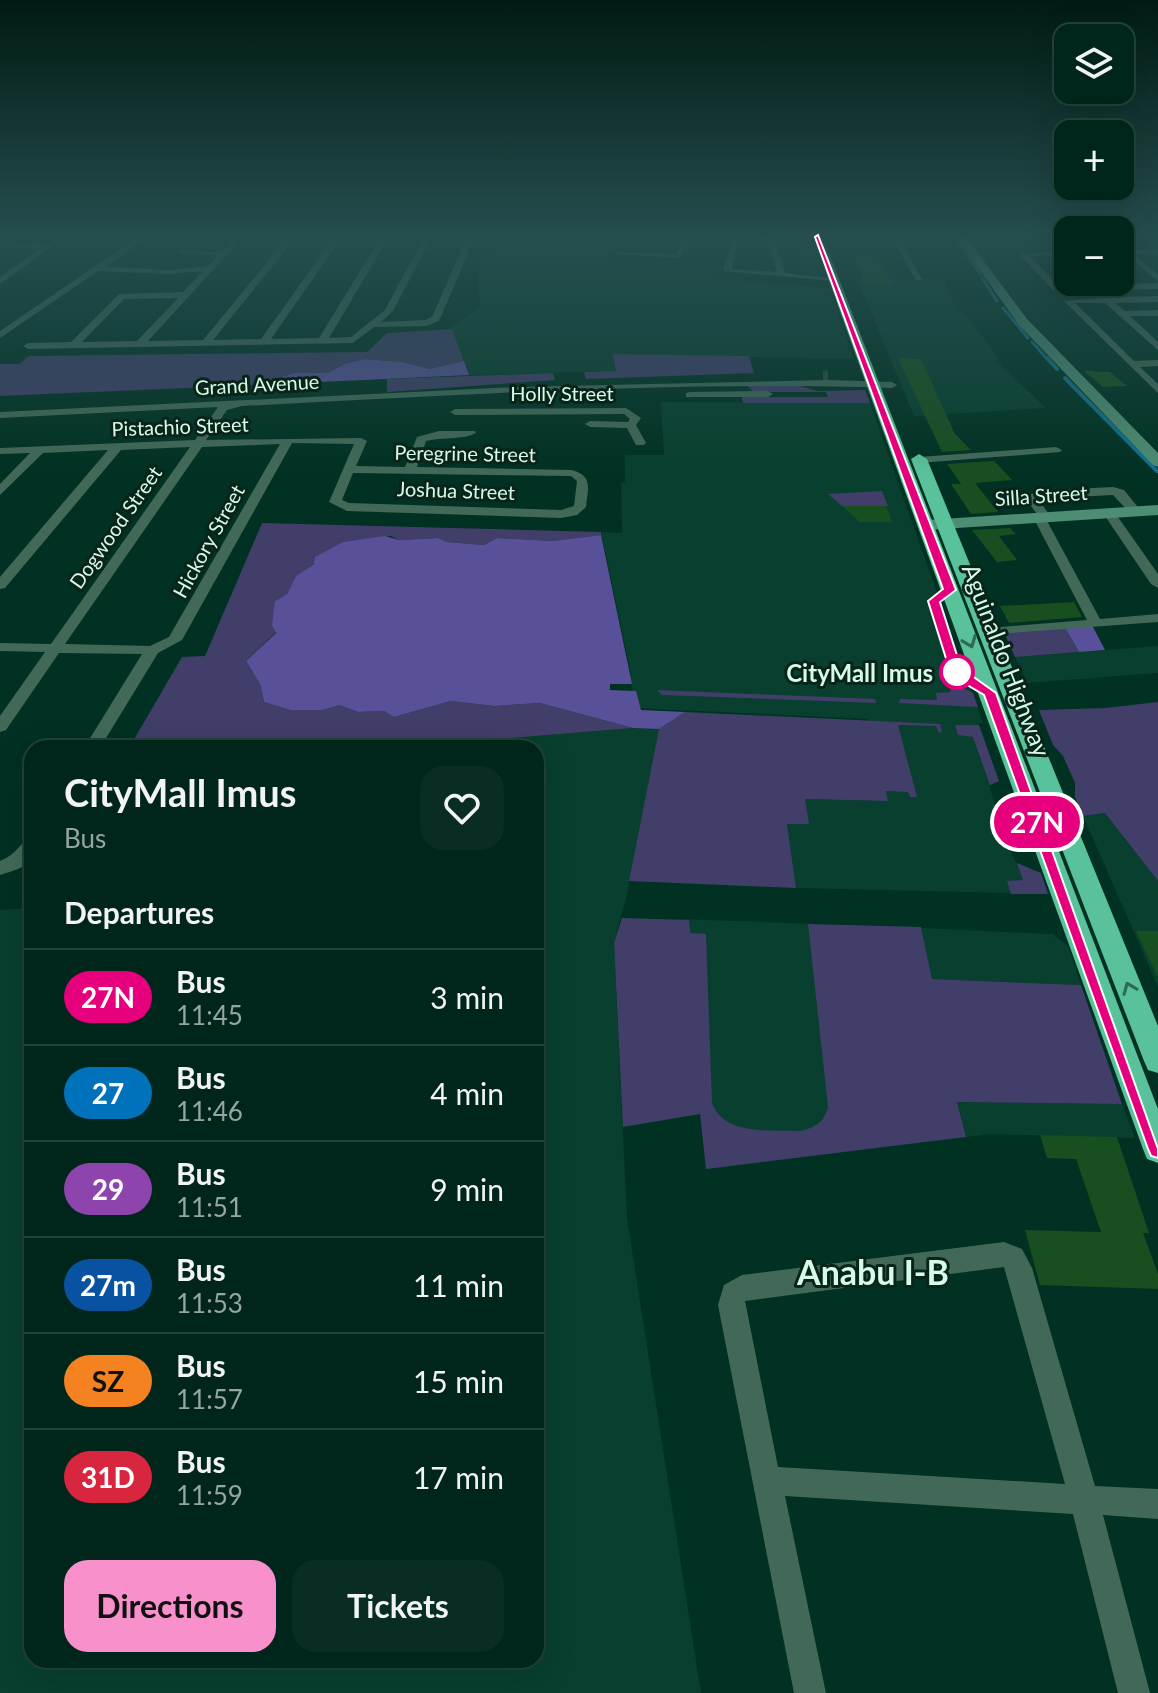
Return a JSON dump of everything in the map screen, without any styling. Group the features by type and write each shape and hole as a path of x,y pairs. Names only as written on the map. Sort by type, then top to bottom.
{"highway":[{"name":"Aguinaldo Highway","path":"848,316 872,380 936,525 988,632 1158,1061"},
{"path":"885,369 897,401"},
{"name":"Aguinaldo Highway","path":"917,454 936,525 1158,1149"}],"street":[{"path":"0,335 28,316"},
{"path":"74,345 105,316"},
{"path":"140,344 165,316"},
{"path":"205,343 227,316"},
{"path":"264,342 282,316"},
{"path":"322,341 337,316"},
{"path":"28,346 353,340 384,316"},
{"path":"376,325 436,319 437,316"},
{"path":"1019,316 1158,462"},
{"path":"1083,316 1158,390"},
{"path":"1124,316 1157,346"},
{"path":"1138,329 1158,328"},
{"path":"1131,364 1158,363"},
{"path":"739,379 744,394"},
{"name":"Grand Avenue","path":"0,415 739,379 872,380 892,385"},
{"path":"683,395 744,394 830,381"},
{"path":"522,389 535,412"},
{"name":"Dogwood Street","path":"0,727 223,408 243,403"},
{"name":"Holly Street","path":"455,412 626,411 636,418 631,425 640,443"},
{"path":"590,424 631,425"},
{"path":"410,470 421,439 439,434 471,433"},
{"name":"Pistachio Street","path":"0,451 288,440 361,441 348,469"},
{"name":"Hickory Street","path":"152,650 175,640 288,440"},
{"path":"0,585 117,447"},
{"path":"0,491 39,450"},
{"path":"917,454 1056,450"},
{"name":"Peregrine Street","path":"348,469 580,476 583,481 580,507 573,512"},
{"name":"Joshua Street","path":"348,469 335,502 338,506 573,512"},
{"path":"1095,622 1032,496 1113,491 1120,493 1135,511"},
{"name":"Silla Street","path":"936,525 1158,510"},
{"path":"1109,513 1158,584"},
{"path":"988,632 1158,618"},
{"path":"0,647 152,650 97,740"},
{"path":"0,868 21,860 24,856"},
{"path":"810,1693 731,1305 733,1294 742,1288 1004,1254 1013,1258 1019,1268 1085,1502 1134,1693"},
{"path":"767,1481 1158,1504"}],"shaded area":[{"path":"467,316 839,316 850,347 845,348 851,350 854,359 614,354 617,371 469,375 451,327"},
{"path":"873,316 967,316 999,359 995,360 1046,408 914,416"},
{"path":"452,329 464,361 429,369 403,362 364,359 344,364 328,373 283,377 277,384 0,396 0,364 19,364 29,356 367,352 387,333"},
{"path":"613,354 749,356 754,373 586,379 584,372 616,371"},
{"path":"364,359 403,362 429,369 464,361 469,375 277,384 283,377 294,373 328,373 344,364"},
{"path":"553,373 555,380 387,392 387,379"},
{"path":"796,385 818,391 865,390 870,403 743,403 742,397 828,397 826,392 753,392 748,386"},
{"path":"661,402 870,403 983,723 978,724 999,781 989,786 1015,862 1041,873 1048,894 796,888 787,823 805,799 887,801 868,719 634,708 630,669 601,532 622,533 621,483 625,482 625,455 664,455"},
{"path":"882,491 888,506 842,506 828,494"},
{"path":"262,523 601,532 601,535 552,541 497,538 484,545 447,542 438,538 399,540 391,536 343,542 296,577 287,594 275,601 276,632 246,661 260,684 264,702 290,710 323,710 339,705 358,712 384,711 394,717 451,701 494,706 540,703 633,728 486,740 134,740 182,657 205,656"},
{"path":"601,535 632,684 610,684 610,690 636,691 641,710 685,712 659,729 633,728 540,703 494,706 451,701 394,717 384,711 358,712 339,705 323,710 290,710 264,702 260,684 246,661 276,633 272,625 275,601 287,594 296,576 314,564 315,557 343,542 385,536 399,540 438,538 447,542 484,545 497,538 552,541"},
{"path":"1092,625 1105,650 1079,652 1065,628"},
{"path":"1065,628 1079,652 1015,657 1004,632"},
{"path":"1158,646 1158,673 1027,683 1015,657"},
{"path":"947,679 973,693 978,707 899,703 900,699 937,700 936,693 951,692"},
{"path":"657,690 875,699 876,703 662,695"},
{"path":"1158,702 1158,881 1105,813 1083,816 1075,797 1075,783 1063,756 1053,745 1039,710 1105,708"},
{"path":"685,712 940,724 942,732 939,733 936,726 898,725 917,797 910,797 908,792 886,791 888,801 805,799 809,824 787,824 796,888 629,881 659,729"},
{"path":"955,725 979,725 999,781 990,785 973,737 958,735"},
{"path":"633,728 659,729 627,894 614,943 627,1218 701,1693 0,1693 0,910 24,908 24,1668 544,1668 544,740 486,740"},
{"path":"1105,813 1158,881 1158,987 1083,816"},
{"path":"1017,863 1041,873 1048,894 1011,894 1007,881 1023,880"},
{"path":"622,918 689,920 690,933 706,934 712,1103 718,1114 738,1126 801,1131 819,1123 828,1107 808,924 921,927 932,979 1081,985 1122,1104 957,1102 966,1137 706,1169 700,1114 623,1127 614,943"},
{"path":"681,919 816,924 843,1152 706,1169"},
{"path":"921,928 1053,934 1068,946 1081,985 932,979"},
{"path":"957,1102 1122,1104 1135,1138 990,1134 966,1137"}],"building":[{"path":"898,358 921,359 955,434 971,450 942,452"},
{"path":"1084,371 1110,372 1127,386 1103,387"},
{"path":"994,461 1012,480 975,483 998,512 971,514 951,484 961,484 947,464"},
{"path":"842,506 886,506 892,522 860,522"},
{"path":"1010,528 1016,534 999,536 1017,560 997,562 972,530"},
{"path":"1074,602 1082,617 1009,623 1000,606"},
{"path":"1136,931 1158,931 1158,978"},
{"path":"1040,1135 1117,1137 1149,1233 1143,1233 1158,1274 1158,1289 1040,1285 1025,1230 1101,1232 1076,1159 1047,1158"}],"waterway":[{"path":"1010,316 1028,338"},
{"path":"1032,342 1048,360"},
{"path":"1047,358 1057,369"},
{"path":"1065,378 1157,471"}],"tunnel":[{"path":"823,376 828,376"}],"bus line":[{"name":"27N","path":"848,316 950,590 934,601 955,668 961,676 989,693 1158,1149"}],"place":[{"name":"CityMall Imus","path":"957,672"}],"district":[{"name":"Anabu I-B","path":"873,1271"}]}
